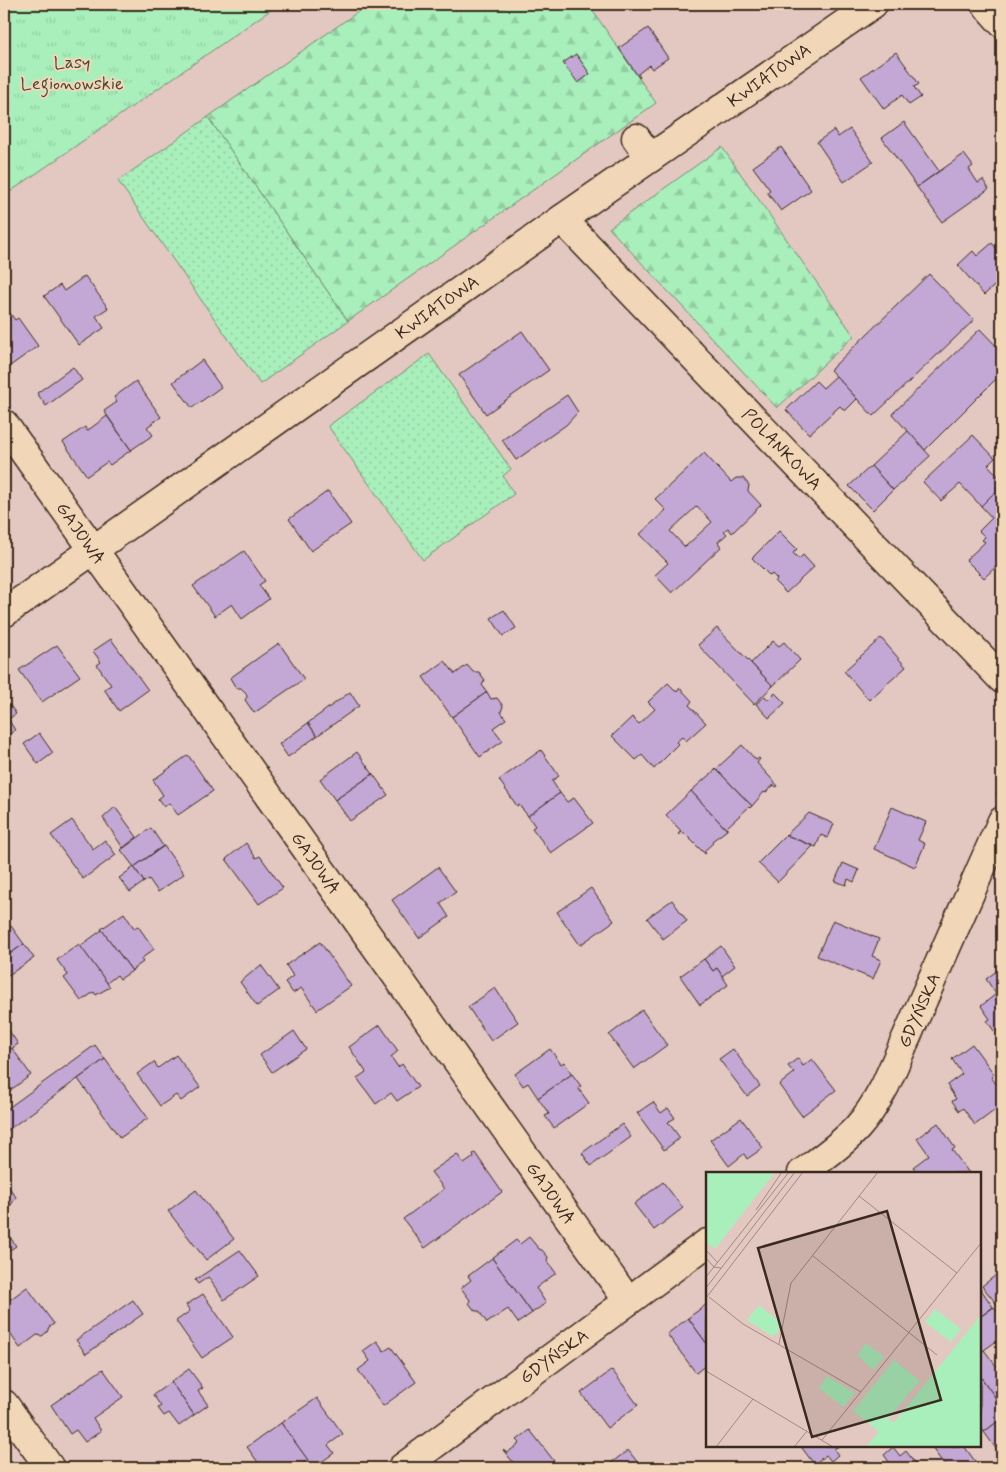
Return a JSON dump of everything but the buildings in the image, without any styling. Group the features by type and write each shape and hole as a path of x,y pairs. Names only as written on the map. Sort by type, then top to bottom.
{"street":[{"name":"KWIATOWA","path":"4,613 562,219 643,148 872,4"},
{"path":"985,4 1002,22"},
{"name":"POLANKOWA","path":"562,219 1002,679"},
{"name":"GAJOWA","path":"4,424 628,1301"},
{"name":"GDYŃSKA","path":"803,1172 839,1146 858,1128 885,1086 1002,822"},
{"name":"GDYŃSKA","path":"402,1468 706,1244"},
{"path":"4,1404 50,1468"}],"green space":[{"name":"Lasy Legionowskie","path":"4,4 279,4 4,196"},
{"path":"369,4 588,4 656,103 348,321 208,117"},
{"path":"208,117 348,321 260,384 118,181"},
{"path":"722,147 854,336 777,408 609,228"},
{"path":"429,354 511,469 503,476 514,494 423,560 328,426"}]}
